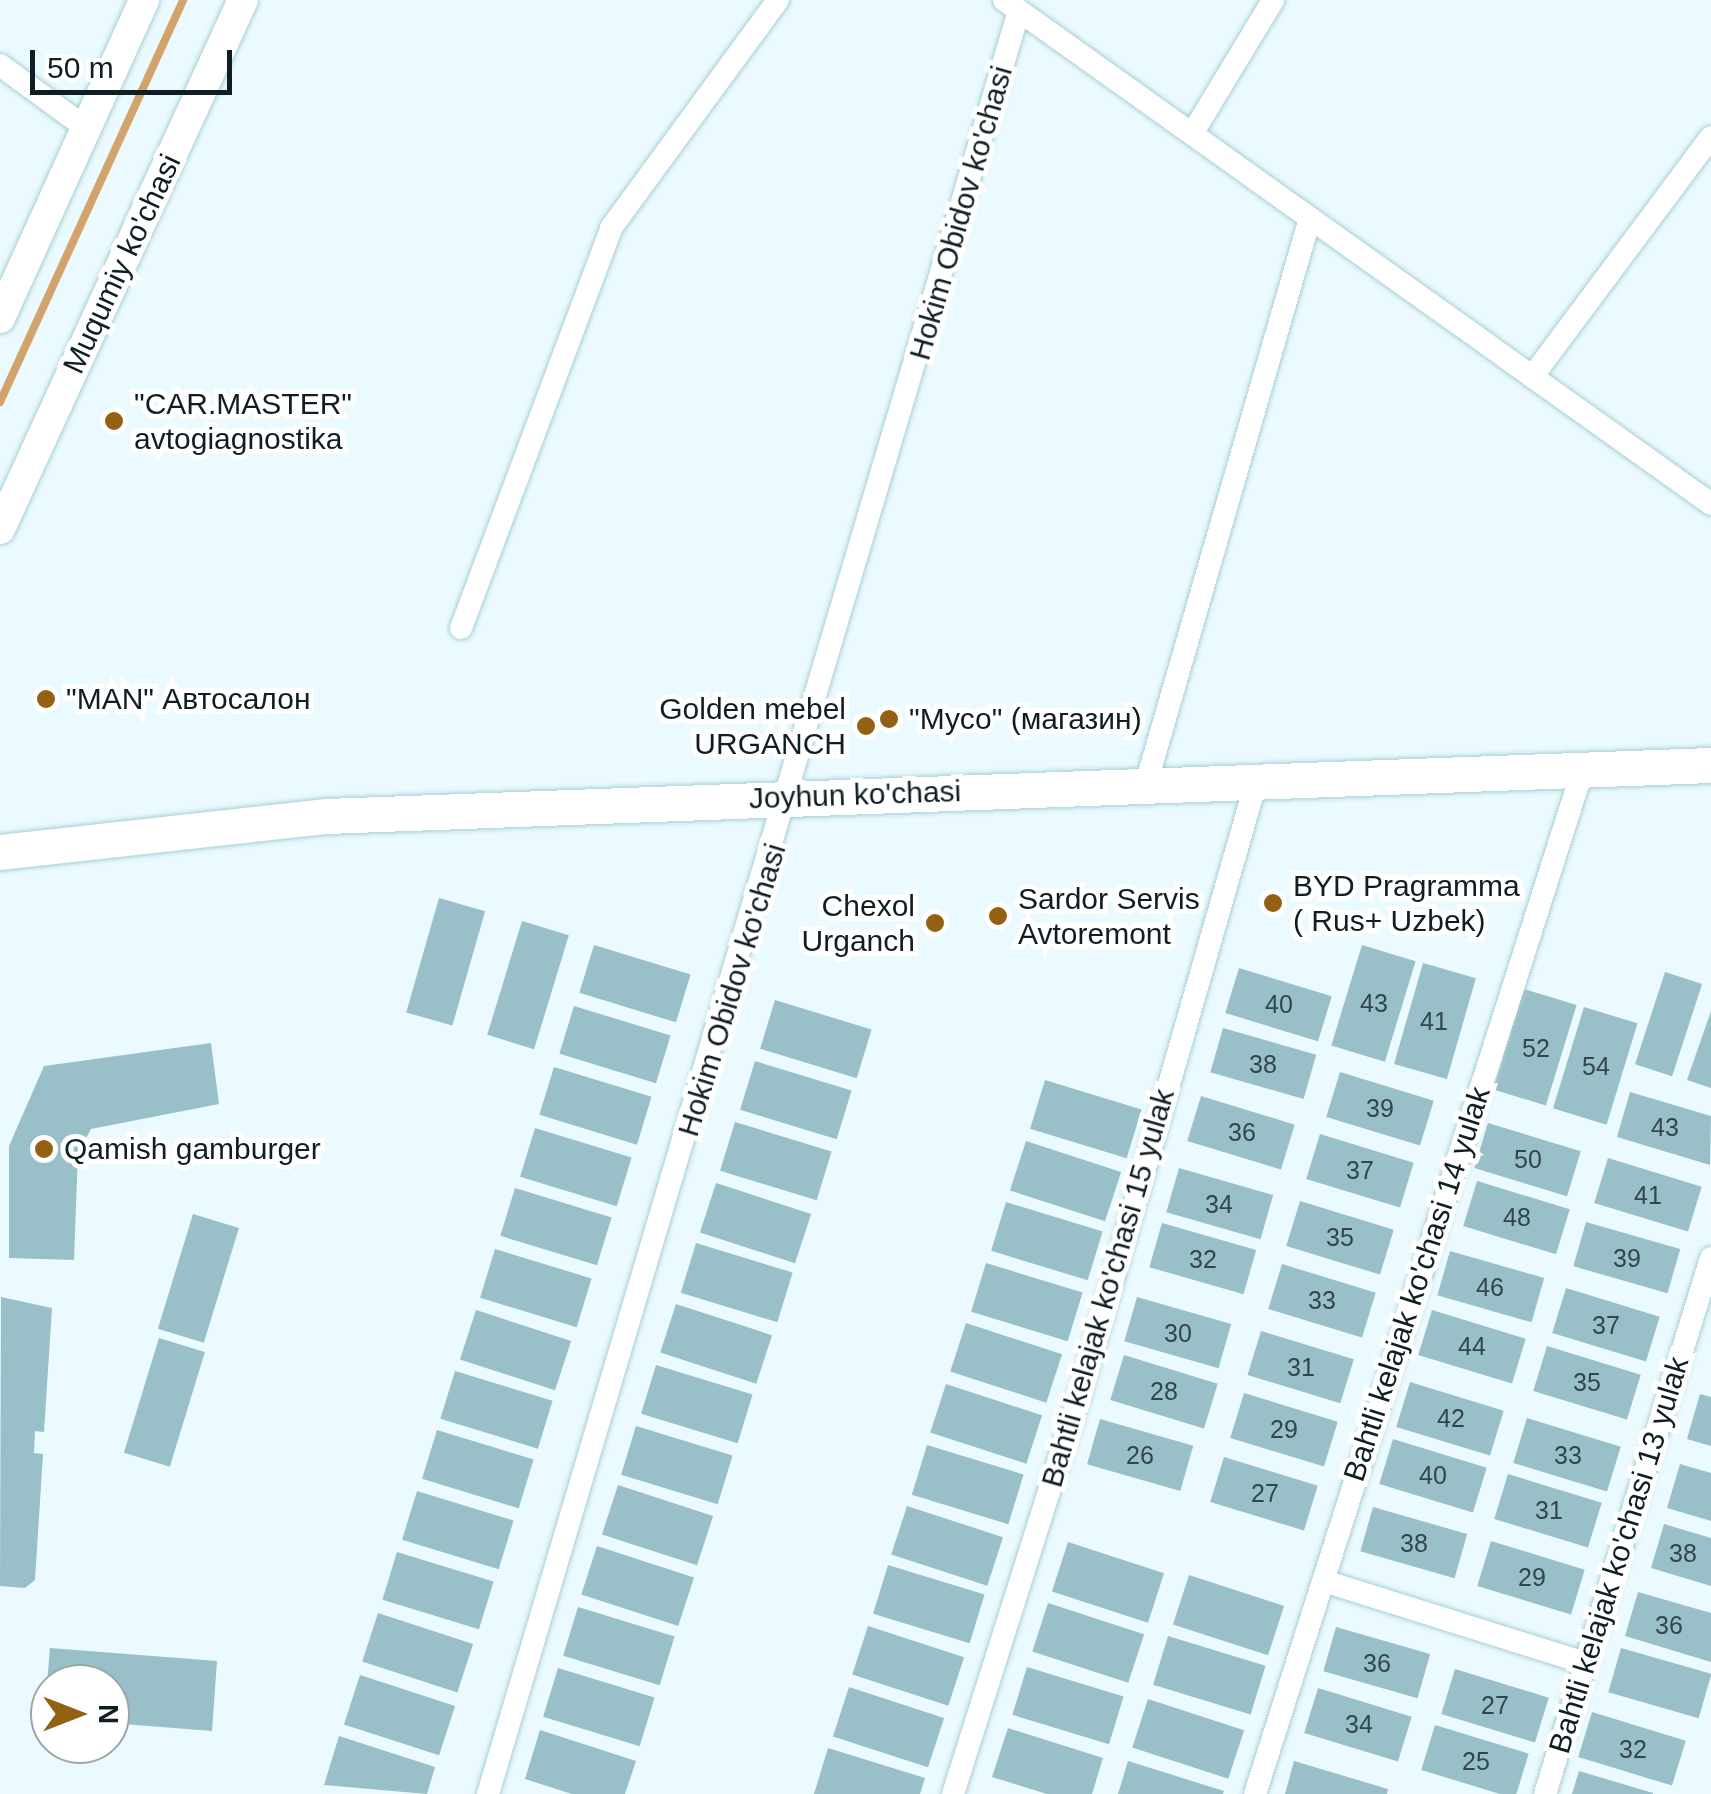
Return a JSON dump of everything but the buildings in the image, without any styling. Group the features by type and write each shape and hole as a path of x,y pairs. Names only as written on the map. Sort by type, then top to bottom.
{"main road":[{"path":"0,318 144,0"},
{"name":"Muqumiy ko'chasi","path":"0,529 243,0"},
{"name":"Joyhun ko'chasi","path":"0,852 328,816 1256,779 1581,775 1711,765"}],"street":[{"path":"461,628 611,228 778,0"},
{"path":"1192,134 1273,0"},
{"path":"1012,5 1711,504"},
{"name":"Hokim Obidov ko'chasi","path":"488,1794 791,798 1012,5"},
{"path":"0,65 86,128"},
{"path":"1532,377 1702,166 1711,137"},
{"path":"1146,784 1310,218"},
{"name":"Bahtli kelajak ko'chasi 14 yulak","path":"1255,1794 1327,1582 1581,775"},
{"name":"Bahtli kelajak ko'chasi 15 yulak","path":"953,1794 1078,1401 1256,779"},
{"name":"Bahtli kelajak ko'chasi 13 yulak","path":"1545,1794 1582,1662 1711,1258"},
{"path":"1327,1582 1582,1662"}],"waterway":[{"path":"0,402 183,0"}],"place":[{"name":"\"CAR.MASTER\" avtogiagnostika","path":"114,421"},
{"name":"\"MAN\" Автосалон","path":"46,699"},
{"name":"\"Мусо\" (магазин)","path":"889,719"},
{"name":"Golden mebel URGANCH","path":"866,726"},
{"name":"BYD Pragramma ( Rus+ Uzbek)","path":"1273,903"},
{"name":"Sardor Servis Avtoremont","path":"998,916"},
{"name":"Chexol Urganch","path":"935,923"},
{"name":"Qamish gamburger","path":"44,1149"}]}
